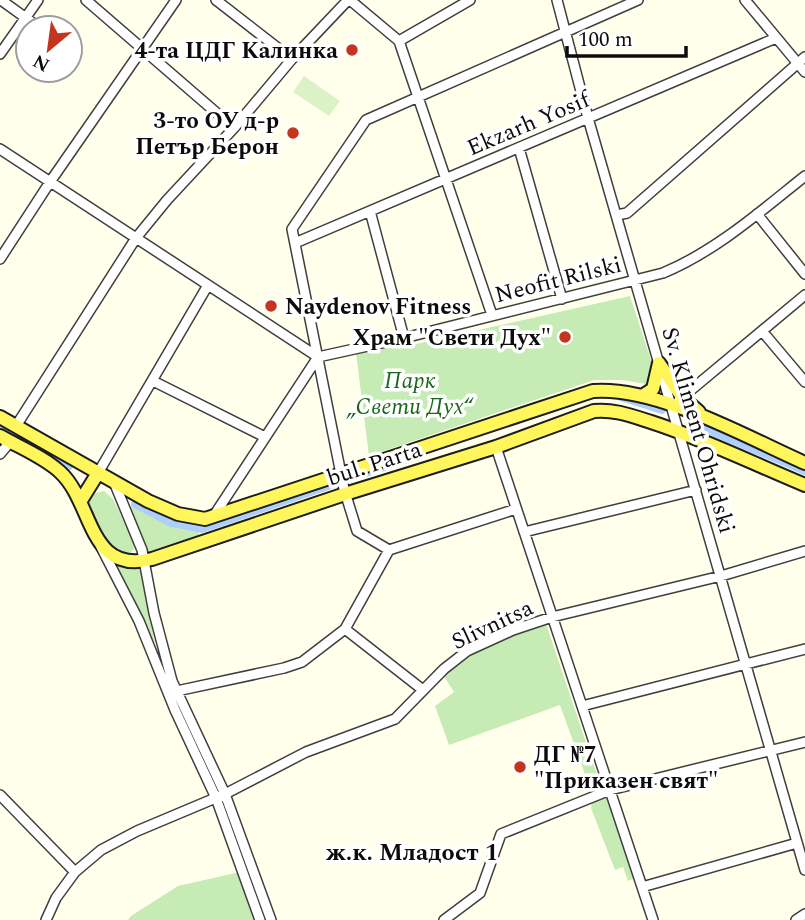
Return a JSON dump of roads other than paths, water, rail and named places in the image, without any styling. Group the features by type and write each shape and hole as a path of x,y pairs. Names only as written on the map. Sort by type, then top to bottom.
{"main road":[{"path":"642,396 653,388 659,363"},
{"path":"659,363 677,402 805,463"},
{"name":"bul. Parta","path":"145,561 579,394 609,390 677,402"},
{"name":"bul. Parta","path":"0,417 114,482 187,517 212,518 496,447 594,411 606,410 679,431 805,485"},
{"path":"5,439 60,472 80,502 99,543 107,551 120,558 145,561"},
{"path":"80,502 98,473"},
{"path":"88,490 97,485 114,482"}],"street":[{"path":"1,0 20,14"},
{"path":"86,0 234,128"},
{"path":"0,259 176,0"},
{"path":"216,0 292,59"},
{"path":"16,426 136,238 292,59 349,0 400,41 492,315"},
{"path":"400,41 470,0"},
{"name":"Sv. Kliment Ohridski","path":"557,0 659,363"},
{"path":"390,550 357,531 343,484 295,243 294,226 364,122 638,0"},
{"path":"745,0 776,38 801,60 805,72"},
{"path":"0,54 14,35"},
{"name":"Ekzarh Yosif","path":"295,243 776,38"},
{"path":"617,215 627,212 801,60"},
{"path":"519,148 562,299"},
{"path":"0,149 318,357"},
{"name":"Neofit Rilski","path":"318,357 663,273 692,261 805,176"},
{"path":"370,211 404,338"},
{"path":"757,214 805,274"},
{"path":"98,473 208,285"},
{"path":"677,402 805,295"},
{"path":"762,331 805,382"},
{"path":"212,518 318,357"},
{"path":"153,381 265,438"},
{"name":"Sv. Kliment Ohridski","path":"677,402 679,431 805,870"},
{"path":"0,454 5,439"},
{"path":"496,447 653,920"},
{"path":"114,482 145,561 172,692"},
{"path":"524,532 696,490"},
{"path":"172,692 302,662 345,629 390,550 516,509"},
{"path":"99,543 139,621 220,796 271,920"},
{"name":"Slivnitsa","path":"46,920 56,898 75,872 101,850 137,831 220,796 306,752 395,719 467,651 513,630 552,617 721,576 805,551"},
{"path":"345,629 423,690"},
{"path":"582,706 805,649"},
{"path":"444,920 480,893 501,834 610,790 805,742"},
{"path":"0,795 75,872"},
{"path":"220,796 260,920"},
{"path":"642,887 797,843"},
{"path":"796,920 805,914"}],"waterway":[{"path":"621,397 662,410"},
{"path":"692,423 805,471"},
{"path":"0,427 69,466"},
{"path":"135,504 171,523 202,529 419,455"}],"place":[{"name":"4-та ЦДГ Калинка","path":"352,50"},
{"name":"3-то ОУ д-р Петър Берон","path":"293,133"},
{"name":"Naydenov Fitness","path":"271,306"},
{"name":"Храм \"Свети Дух\"","path":"565,337"},
{"name":"ДГ №7 \"Приказен свят\"","path":"520,767"}],"district":[{"name":"ж.к. Младост 1","path":"412,852"}],"park label":[{"name":"Парк „Свети Дух“","path":"410,393"}]}
